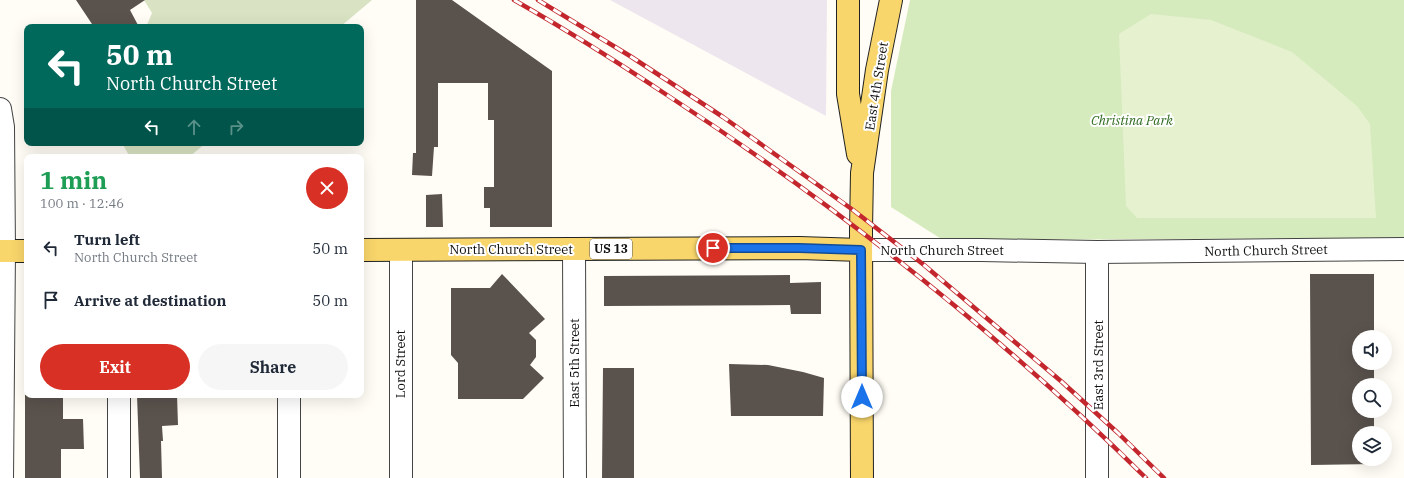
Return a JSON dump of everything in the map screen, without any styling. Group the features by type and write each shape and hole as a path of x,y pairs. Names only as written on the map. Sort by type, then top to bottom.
{"main road":[{"name":"East 4th Street","path":"848,0 848,94 862,173"},
{"name":"East 4th Street","path":"862,478 862,173 878,70 891,0"},
{"name":"North Church Street","path":"364,250 799,248 861,250"},
{"path":"2,251 24,251"}],"street":[{"path":"0,110 3,127 2,478"},
{"name":"East 5th Street","path":"574,249 575,478"},
{"name":"North Church Street","path":"861,250 1097,252 1404,249"},
{"name":"Lord Street","path":"401,250 401,478"},
{"name":"East 3rd Street","path":"1097,252 1097,478"},
{"path":"119,398 119,478"},
{"path":"289,398 289,478"}],"shaded area":[{"path":"610,0 827,0 826,116"}],"green space":[{"path":"144,0 372,0 344,24 147,24 152,13"},
{"name":"Christina Park","path":"910,0 1404,0 1404,238 943,240 891,207 891,91"},
{"path":"1151,14 1211,20 1292,52 1357,106 1370,124 1376,218 1137,218 1126,206 1119,34"},
{"path":"124,146 202,146 193,154 128,154"}],"building":[{"path":"76,0 145,0 130,10 137,24 92,24"},
{"path":"416,0 452,0 552,71 552,227 490,227 490,208 484,208 484,187 494,187 494,120 488,120 488,83 438,83 438,147 434,147 432,176 412,175 413,153 416,153"},
{"path":"442,194 443,227 426,227 426,195"},
{"path":"502,274 545,319 529,333 536,340 536,357 530,365 544,378 523,399 458,399 458,363 451,355 451,288 490,288"},
{"path":"1310,274 1374,274 1374,330 1352,330 1352,370 1374,370 1374,378 1352,378 1352,418 1374,418 1374,426 1352,426 1352,464 1311,465"},
{"path":"790,275 790,283 821,282 821,314 791,314 790,305 604,306 604,276"},
{"path":"729,364 768,365 824,378 823,416 731,416"},
{"path":"603,368 634,368 634,478 602,478"},
{"path":"25,398 63,398 63,419 83,419 84,449 61,449 61,478 25,478"},
{"path":"137,398 177,398 178,425 162,426 162,478 140,478"}],"railway":[{"path":"514,0 593,47 733,139 796,183 857,229 976,324 1091,425 1146,478"},
{"path":"538,0 630,56 723,117 853,210 924,265 1062,382 1118,433 1164,478"}],"route":[{"path":"713,248 861,250 862,397"}]}
